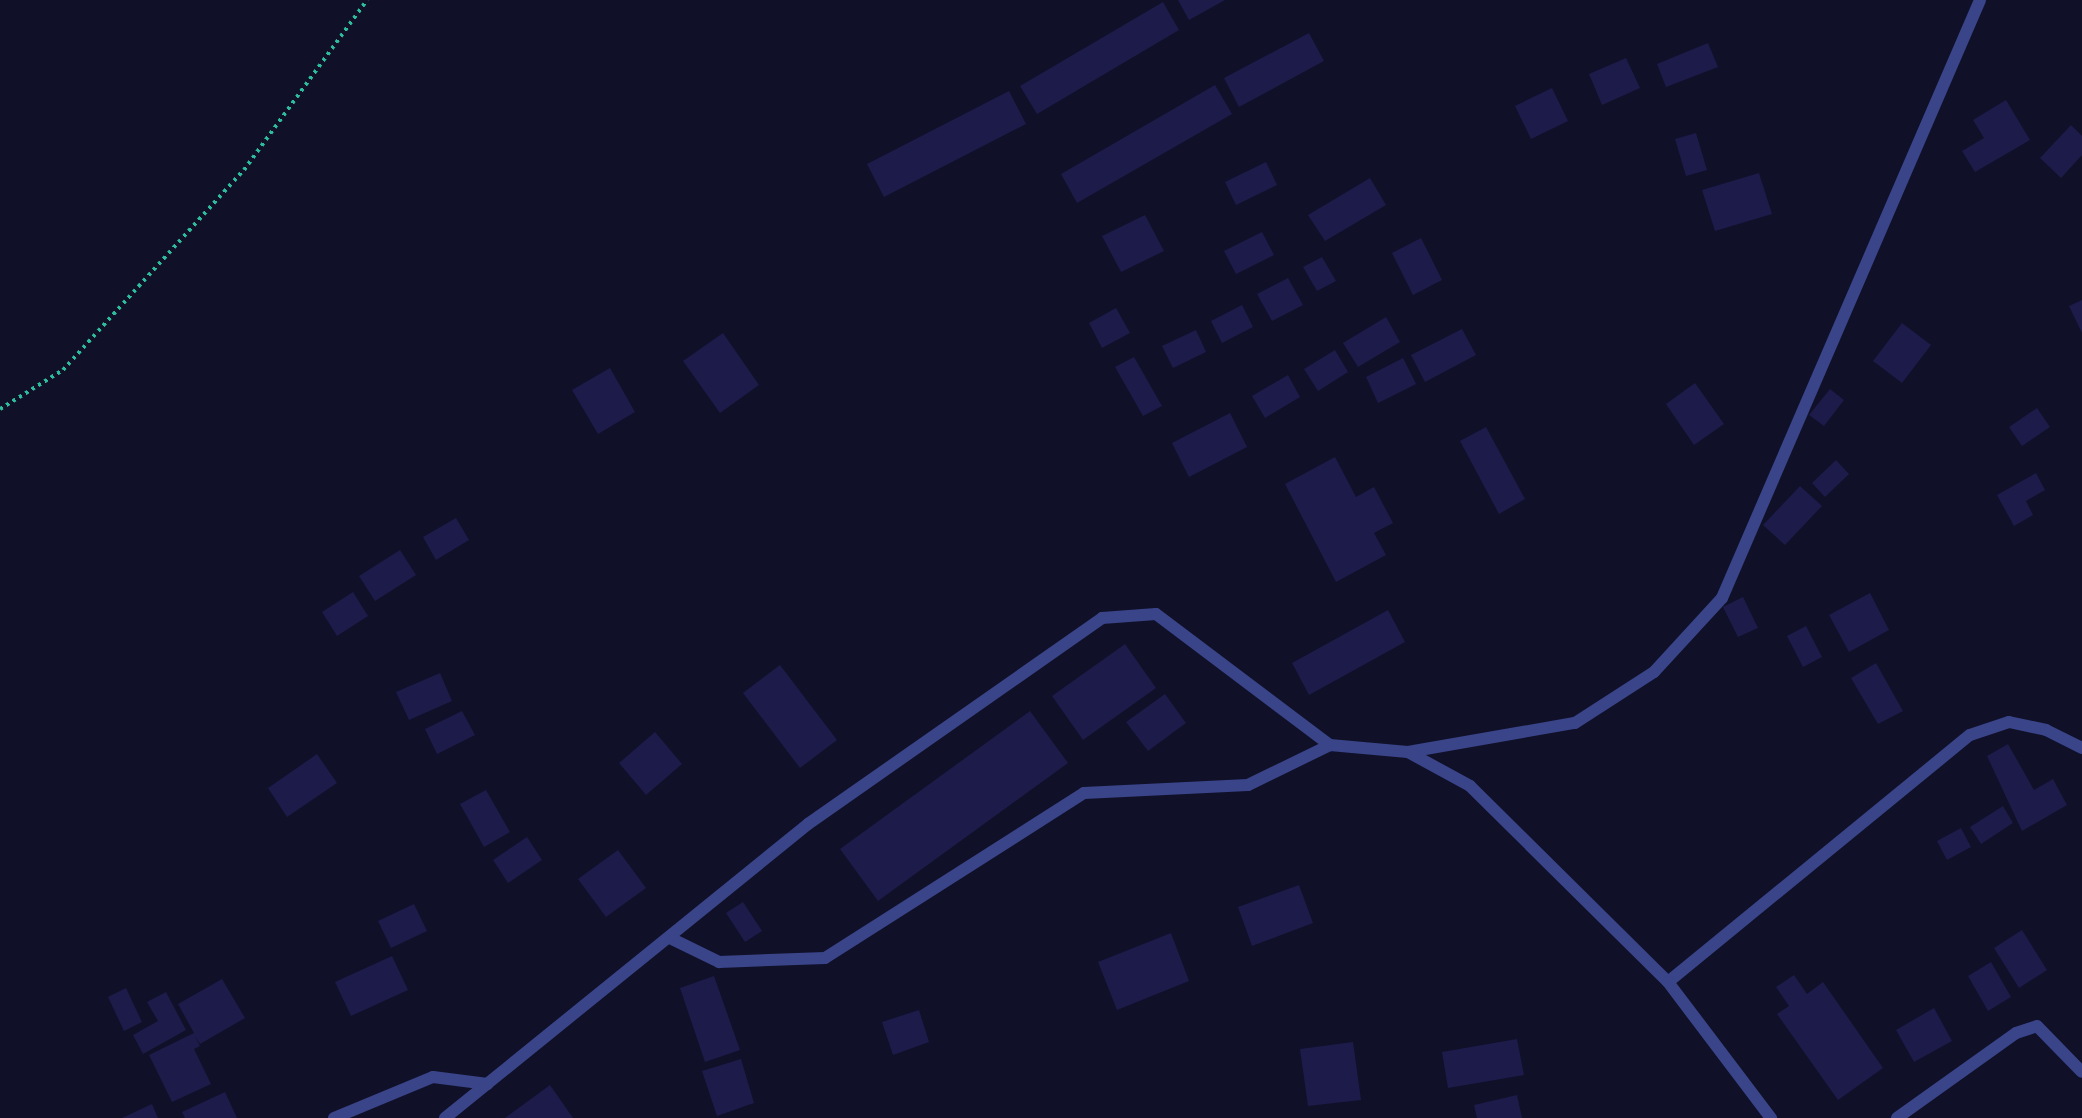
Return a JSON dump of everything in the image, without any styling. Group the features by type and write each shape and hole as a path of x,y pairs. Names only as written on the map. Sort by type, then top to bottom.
{"street":[{"path":"445,1118 808,824 1102,618 1156,615 1330,744 1408,752 1575,723 1654,672 1722,598 1980,0"},
{"path":"1668,982 1970,735 2009,722 2046,730 2082,748"},
{"path":"670,938 719,962 825,958 1084,793 1248,785 1330,744"},
{"path":"1408,752 1470,786 1668,982 1771,1118"},
{"path":"1897,1118 2016,1033 2037,1026 2082,1072"},
{"path":"334,1118 433,1077 488,1084"}],"path":[{"path":"0,409 63,370 244,170 367,0"}],"building":[{"path":"1178,0 1225,0 1189,20"},
{"path":"1163,2 1179,30 1037,114 1020,86"},
{"path":"1309,33 1324,61 1239,107 1224,78"},
{"path":"1708,43 1718,67 1666,87 1657,64"},
{"path":"1626,58 1640,88 1602,105 1589,74"},
{"path":"1215,85 1232,114 1077,203 1061,174"},
{"path":"1552,88 1568,121 1531,139 1515,106"},
{"path":"1009,91 1026,124 884,197 867,164"},
{"path":"2006,100 2030,140 1975,172 1962,151 1984,138 1973,120"},
{"path":"2071,125 2082,136 2082,155 2061,178 2040,158"},
{"path":"1696,133 1707,170 1686,176 1675,139"},
{"path":"1266,162 1277,185 1236,205 1225,182"},
{"path":"1759,173 1772,214 1715,231 1702,190"},
{"path":"1370,178 1386,205 1325,241 1308,215"},
{"path":"1145,215 1164,251 1121,272 1102,236"},
{"path":"1262,232 1274,255 1236,274 1224,251"},
{"path":"1421,238 1442,280 1413,295 1392,253"},
{"path":"1322,257 1336,281 1317,291 1303,267"},
{"path":"1288,278 1303,305 1272,321 1257,294"},
{"path":"2082,300 2082,333 2069,306"},
{"path":"1242,305 1253,327 1222,343 1211,321"},
{"path":"1116,308 1130,333 1102,348 1089,323"},
{"path":"1386,317 1400,342 1358,367 1343,343"},
{"path":"1902,323 1931,345 1902,383 1873,361"},
{"path":"1462,329 1476,355 1425,382 1411,355"},
{"path":"1196,330 1206,352 1173,368 1162,346"},
{"path":"723,333 759,385 720,413 683,361"},
{"path":"1335,350 1348,372 1318,391 1304,369"},
{"path":"1134,357 1162,406 1143,416 1115,367"},
{"path":"1403,358 1416,384 1378,403 1366,377"},
{"path":"610,368 635,412 598,434 572,390"},
{"path":"1288,375 1300,397 1265,418 1252,396"},
{"path":"1695,383 1724,424 1694,445 1666,404"},
{"path":"1830,389 1844,400 1824,426 1809,415"},
{"path":"2037,408 2050,427 2022,446 2009,427"},
{"path":"1230,413 1247,447 1189,477 1172,443"},
{"path":"1486,427 1525,499 1499,514 1460,441"},
{"path":"1335,457 1356,497 1374,487 1393,523 1374,533 1386,555 1336,582 1285,484"},
{"path":"1836,460 1849,474 1825,497 1812,483"},
{"path":"2036,473 2045,490 2026,501 2033,515 2014,526 1997,495"},
{"path":"1800,486 1822,506 1785,545 1763,525"},
{"path":"456,518 469,540 436,560 423,537"},
{"path":"400,550 416,575 375,601 359,576"},
{"path":"353,592 368,616 337,636 322,612"},
{"path":"1870,593 1889,630 1849,652 1829,615"},
{"path":"1743,597 1758,628 1738,637 1723,607"},
{"path":"1388,610 1405,642 1309,695 1292,663"},
{"path":"1806,626 1822,657 1803,667 1787,636"},
{"path":"1125,644 1156,688 1083,740 1052,696"},
{"path":"1876,663 1903,711 1878,724 1851,678"},
{"path":"780,665 837,740 800,768 743,693"},
{"path":"440,673 452,701 409,720 396,692"},
{"path":"1165,694 1186,723 1148,751 1126,722"},
{"path":"462,711 475,735 437,754 425,729"},
{"path":"1030,711 1068,763 878,901 840,849"},
{"path":"655,732 682,764 646,795 619,763"},
{"path":"2008,744 2034,790 2053,779 2067,805 2022,831 1987,756"},
{"path":"317,754 337,783 287,817 268,788"},
{"path":"486,790 510,832 484,847 460,804"},
{"path":"2003,806 2013,823 1981,844 1970,827"},
{"path":"1961,828 1971,847 1947,860 1937,841"},
{"path":"527,837 542,860 508,883 493,860"},
{"path":"618,850 646,888 606,917 578,879"},
{"path":"1299,885 1313,923 1252,946 1238,907"},
{"path":"743,902 762,931 745,942 726,913"},
{"path":"414,904 427,931 391,948 378,921"},
{"path":"2022,930 2047,970 2019,988 1994,948"},
{"path":"1171,933 1189,981 1117,1010 1098,962"},
{"path":"392,956 408,990 351,1016 335,982"},
{"path":"1991,962 2011,997 1988,1011 1968,976"},
{"path":"1794,975 1807,994 1823,982 1883,1068 1838,1100 1777,1014 1789,1006 1776,987"},
{"path":"714,976 740,1050 705,1062 680,988"},
{"path":"222,979 245,1018 200,1044 195,1036 200,1046 194,1049 211,1084 172,1102 149,1055 194,1033 178,1004"},
{"path":"126,988 142,1022 124,1031 108,997"},
{"path":"166,992 186,1030 143,1054 133,1035 158,1021 147,1002"},
{"path":"1934,1008 1952,1041 1914,1062 1896,1030"},
{"path":"919,1010 929,1042 893,1055 882,1022"},
{"path":"1517,1039 1524,1075 1448,1088 1442,1052"},
{"path":"1353,1042 1361,1100 1308,1106 1300,1049"},
{"path":"741,1059 754,1103 717,1116 702,1071"},
{"path":"550,1085 573,1118 505,1118"},
{"path":"225,1092 237,1118 185,1118 182,1112"},
{"path":"1517,1095 1522,1118 1477,1118 1474,1105"},
{"path":"152,1104 158,1118 122,1118"}]}
